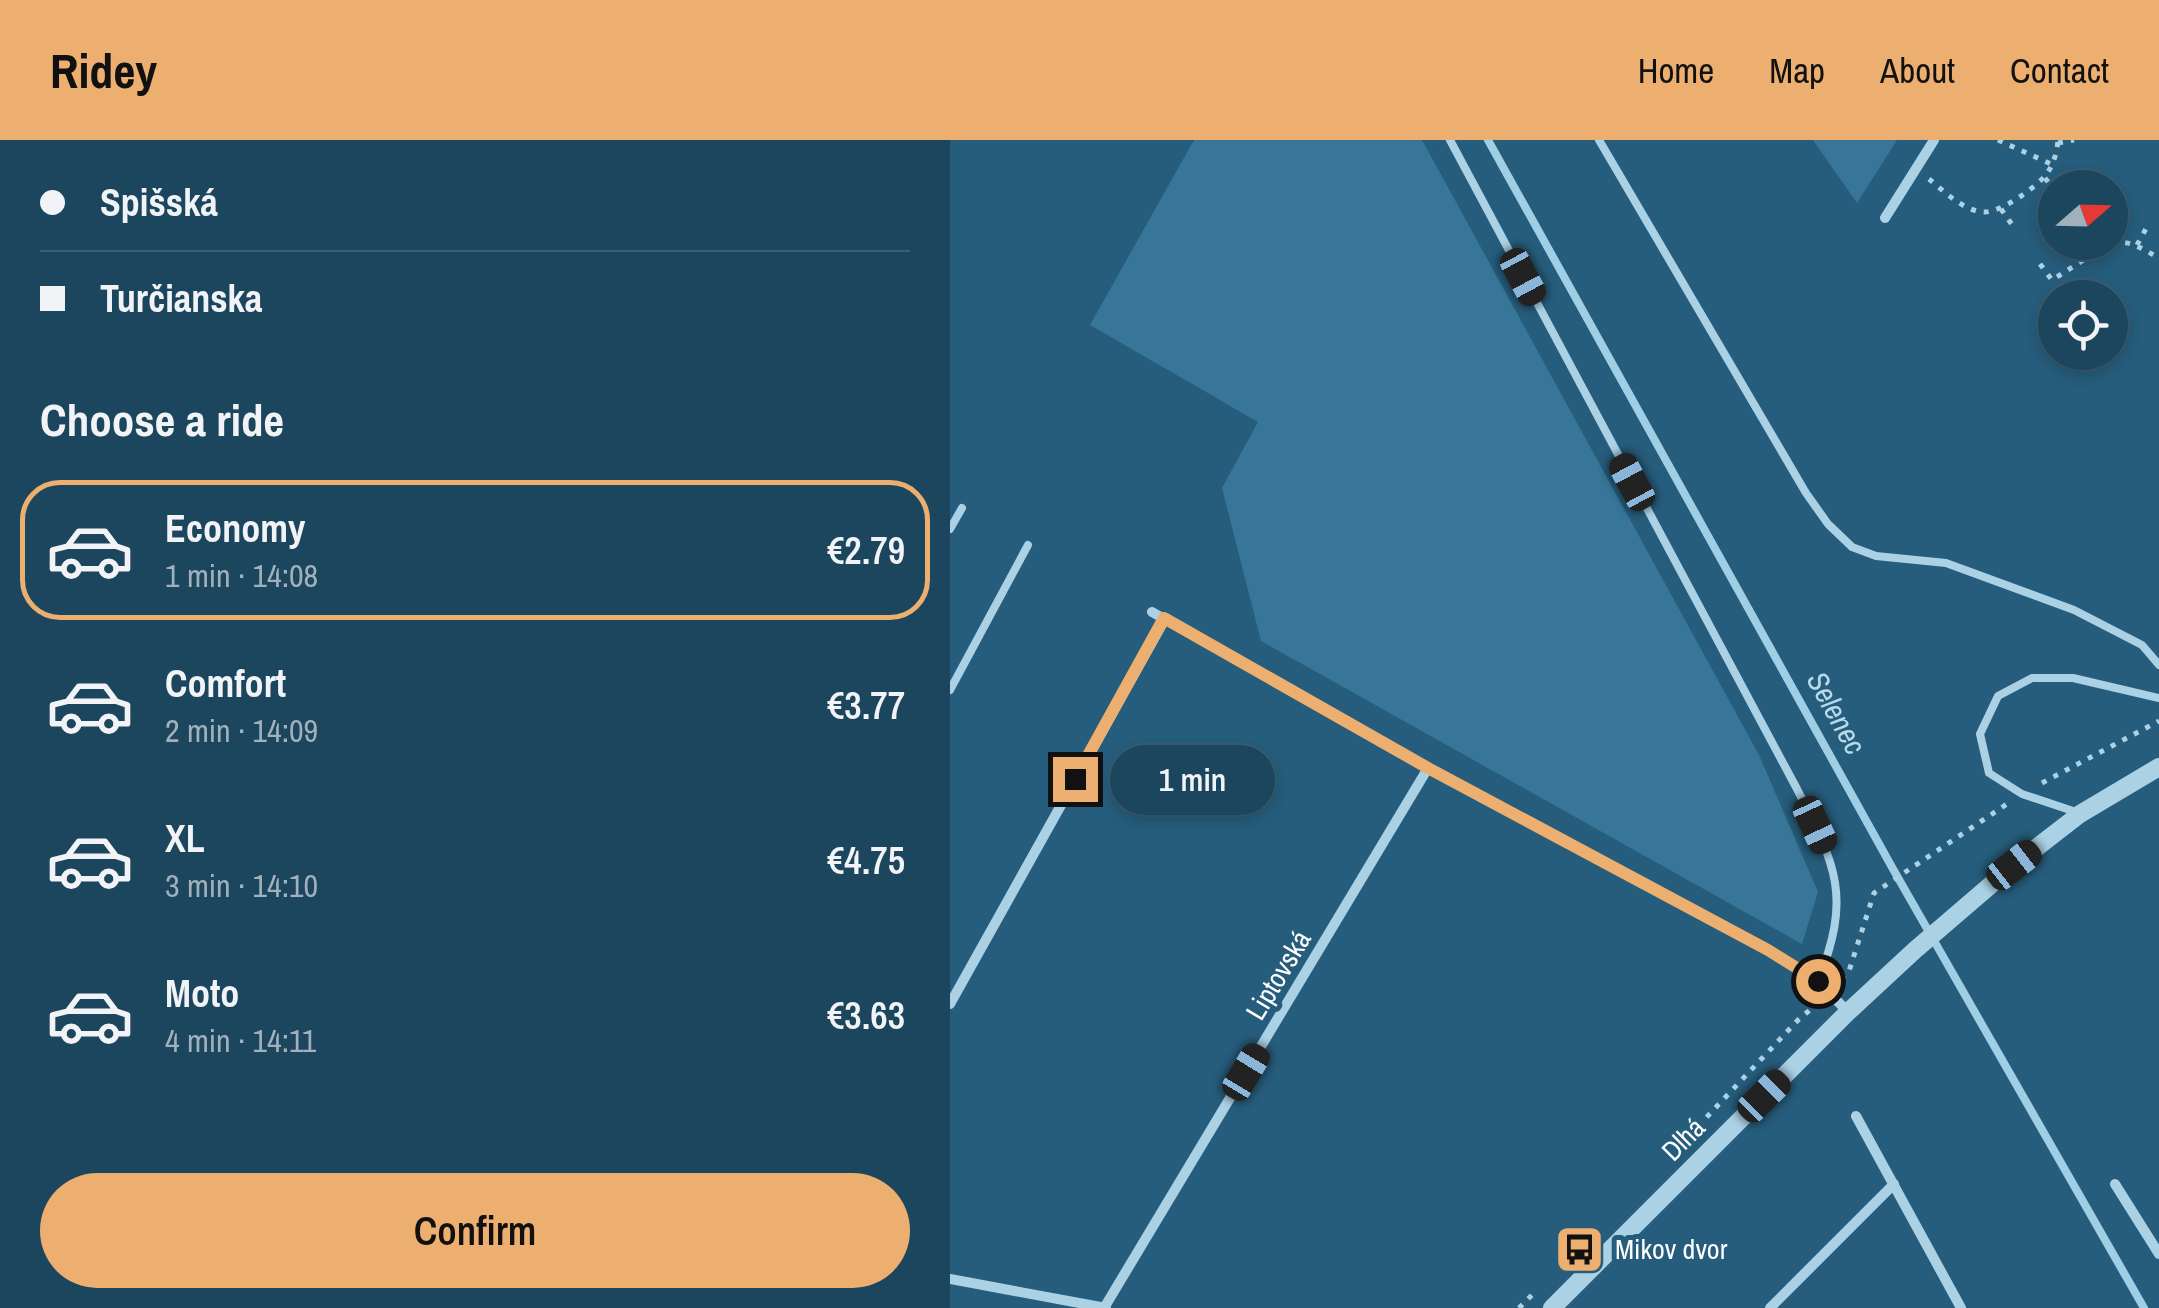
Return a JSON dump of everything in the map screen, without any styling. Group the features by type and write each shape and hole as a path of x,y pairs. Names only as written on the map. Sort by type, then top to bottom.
{"street":[{"path":"1886,218 1934,140"},
{"path":"1152,612 1428,768 1768,950 1818,981 1848,1012"},
{"path":"950,1004 1164,618"},
{"name":"Dlhá","path":"1552,1308 1915,950 2080,814 2159,767"},
{"name":"Liptovská","path":"1105,1308 1428,768"},
{"path":"1856,1116 1961,1308"},
{"path":"1770,1308 1894,1184"},
{"path":"2115,1184 2159,1254"},
{"path":"950,1279 1105,1308"}],"lane":[{"path":"1450,140 1829,855 1835,876 1836,919 1818,981"},
{"path":"1599,140 1806,493 1828,524 1852,547 1876,556 1946,562 2074,610 2142,645 2159,666"},
{"path":"950,529 962,508"},
{"path":"950,690 1028,545"},
{"path":"2080,814 2022,794 1989,773 1980,734 1998,696 2032,678 2073,678 2159,698"}],"path":[{"path":"1998,140 2051,164"},
{"path":"2048,170 2056,156 2058,142 2074,140"},
{"path":"1915,169 1968,209 1986,212 2002,209 2038,181"},
{"path":"2002,209 2013,226"},
{"path":"2137,246 2148,225"},
{"path":"2128,243 2159,258"},
{"path":"2040,264 2052,280 2083,260"},
{"path":"1850,971 1874,892 1905,873"},
{"path":"1662,1166 1799,1019 1811,1011"},
{"path":"1519,1308 1545,1282"}],"shaded area":[{"path":"1194,140 1422,140 1759,755 1818,892 1802,944 1261,641 1222,488 1258,422 1090,325"},
{"path":"1813,140 1897,140 1857,203"}],"waterway":[{"name":"Selenec","path":"1488,140 1893,869 2144,1308"}],"place":[{"name":"Mikov dvor","path":"1580,1249"}],"route":[{"path":"1075,779 1164,618 1428,768 1768,950 1818,981"}]}
